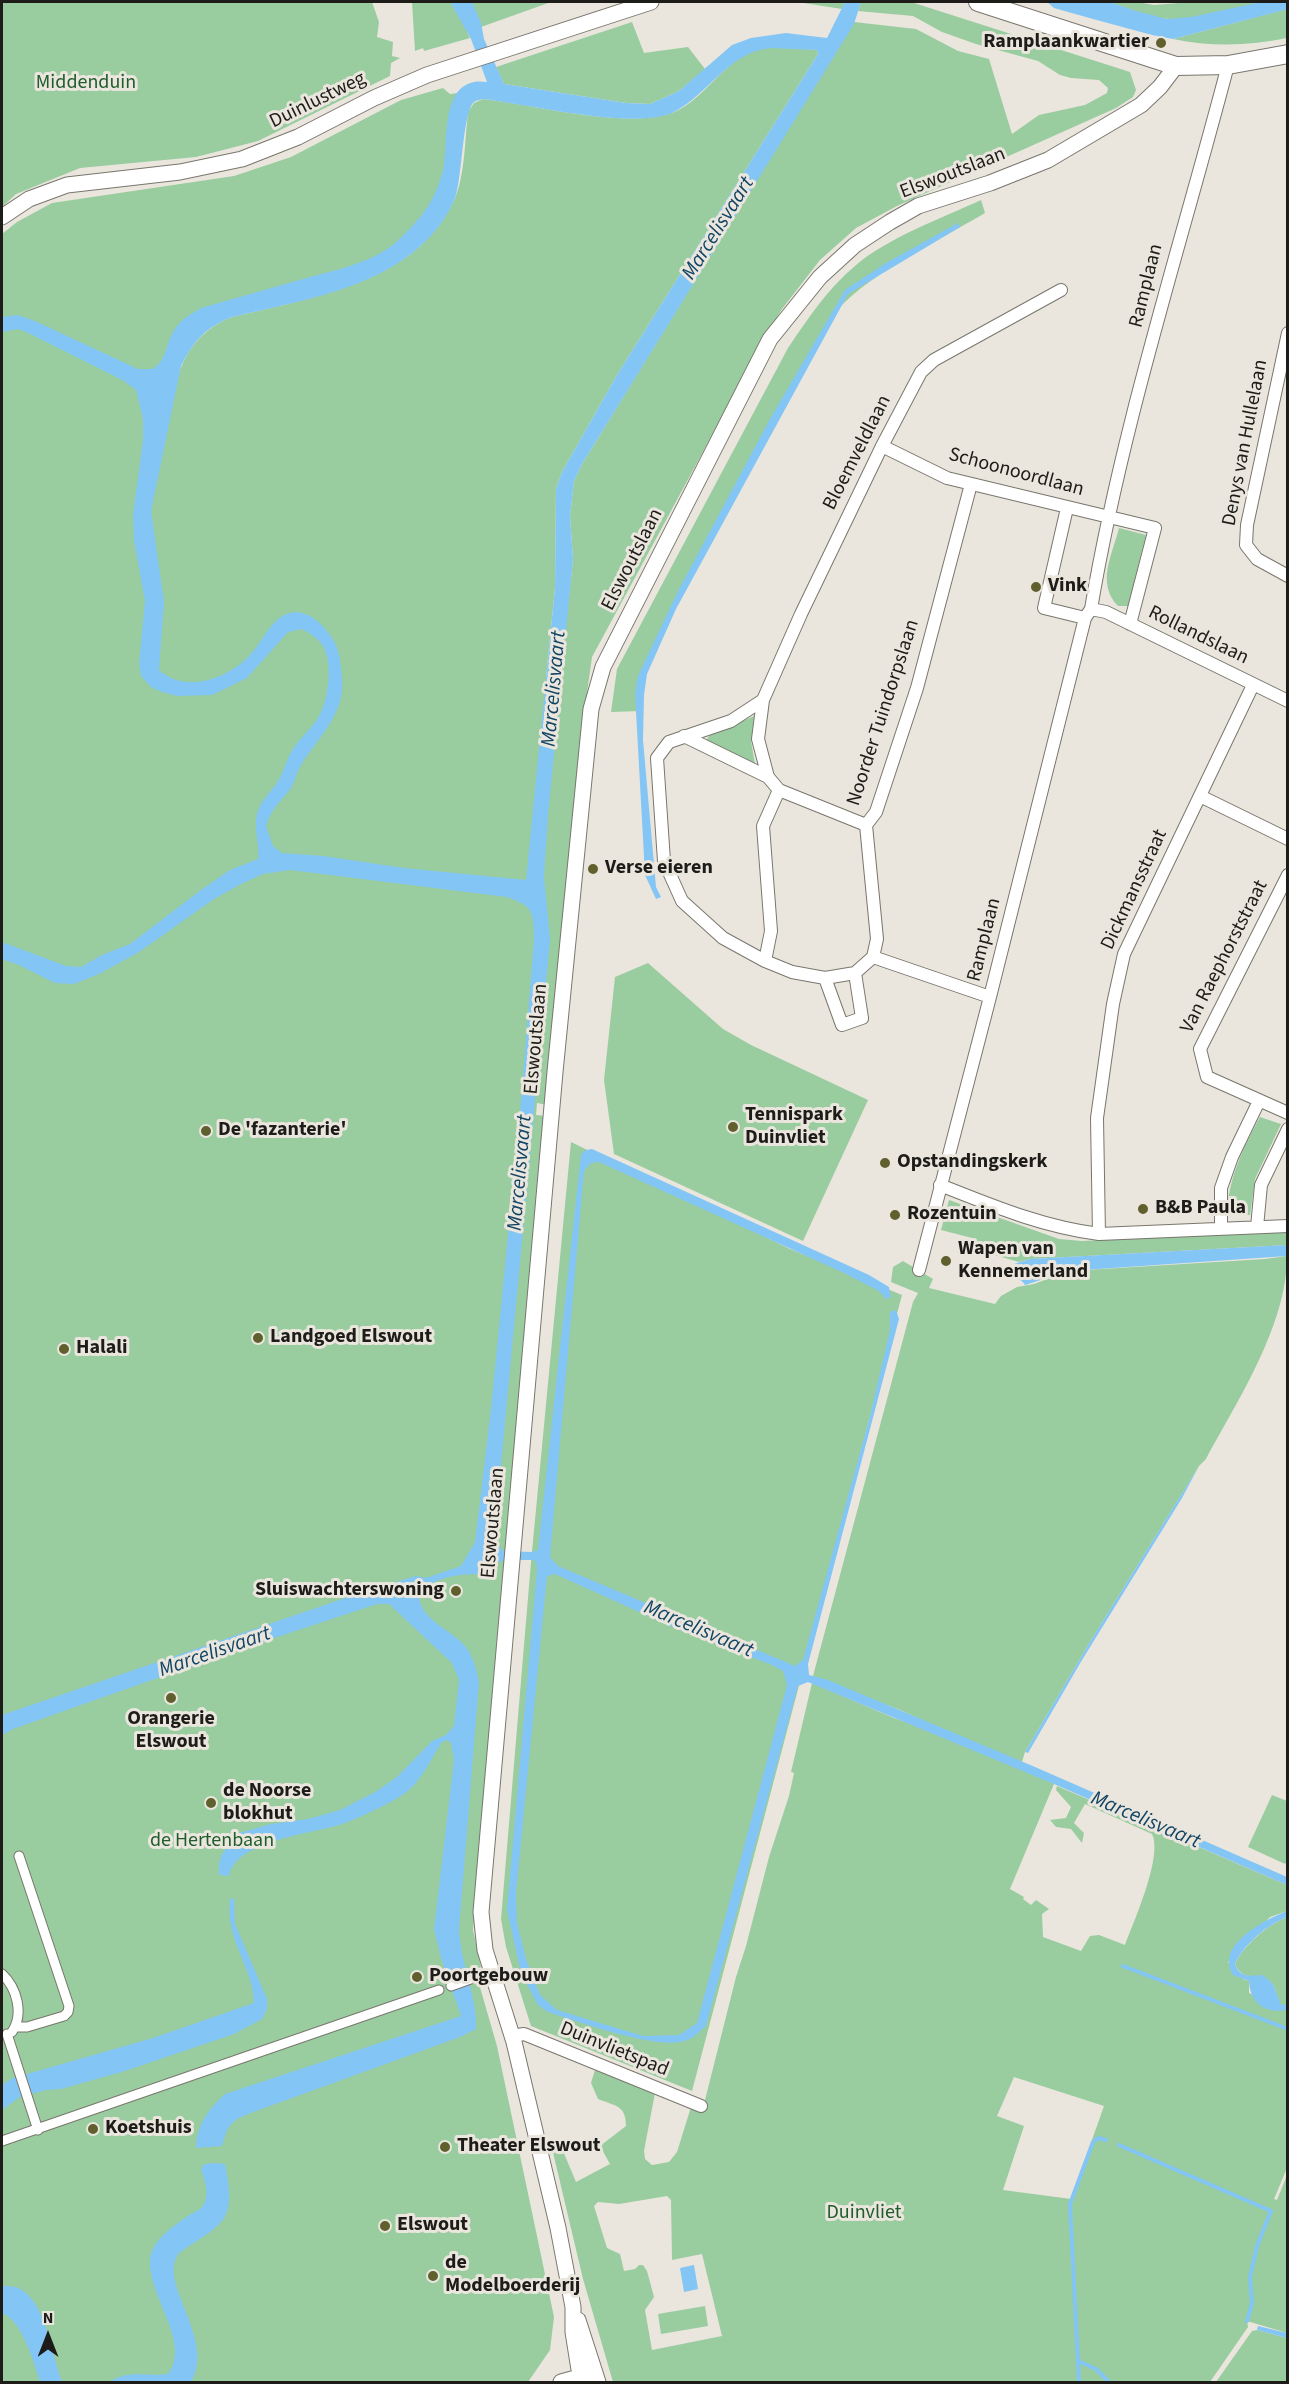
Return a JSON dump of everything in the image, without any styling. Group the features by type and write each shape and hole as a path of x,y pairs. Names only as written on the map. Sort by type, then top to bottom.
{"main road":[{"path":"978,2 1176,66 1228,65 1287,54"}],"street":[{"name":"Duinlustweg","path":"2,217 29,199 67,185 180,172 242,159 298,137 374,98 427,75 651,2"},
{"name":"Ramplaan","path":"919,1270 1088,613 1108,517 1188,205 1228,65"},
{"name":"Elswoutslaan","path":"597,2378 573,2307 558,2228 512,2036 490,1972 482,1932 481,1912 556,1060 591,709 603,667 770,339 820,277 855,245 918,206 990,183 1048,160 1140,105 1160,87 1176,66"},
{"name":"Bloemveldlaan","path":"768,777 758,739 763,700 801,614 882,446 921,372 934,360 1061,290"},
{"name":"Denys van Hullelaan","path":"1287,333 1247,525 1246,545 1257,559 1287,576"},
{"name":"Schoonoordlaan","path":"882,446 947,478 1108,517"},
{"name":"Noorder Tuindorpslaan","path":"873,957 877,939 866,825 876,812 917,688 971,484"},
{"path":"1067,508 1044,608 1088,613"},
{"path":"1108,517 1155,528 1130,624"},
{"name":"Rollandslaan","path":"1088,613 1106,612 1287,701"},
{"name":"Dickmansstraat","path":"1099,1234 1097,1118 1113,1004 1124,954 1254,685"},
{"path":"763,700 731,721 669,742 657,758 664,861 682,901 723,938 765,961 792,972 825,978 855,973 873,957 990,998"},
{"path":"684,736 768,777 779,790 866,825"},
{"path":"765,961 771,930 763,826 779,790"},
{"path":"1200,796 1287,839"},
{"name":"Van Raephorststraat","path":"1287,875 1200,1049 1207,1077 1287,1113"},
{"path":"825,978 842,1025 862,1018 855,973"},
{"path":"1221,1229 1221,1188 1232,1157 1258,1101"},
{"path":"1257,1227 1261,1185 1287,1129"},
{"path":"940,1185 1020,1217 1099,1234 1287,1226"},
{"path":"8,2032 64,2016 69,2006 19,1856"},
{"path":"451,1986 490,1972"},
{"path":"2,1974 16,1996 19,2010 18,2023 8,2032"},
{"path":"2,2141 439,1990"},
{"path":"8,2032 38,2130"},
{"name":"Duinvlietspad","path":"512,2036 524,2034 701,2106"},
{"name":"Elswoutslaan","path":"573,2307 573,2332 580,2379"},
{"path":"561,2382 597,2378"}],"green space":[{"name":"Middenduin","path":"2,2 372,2 379,22 377,37 393,42 392,56 400,58 391,63 390,76 258,141 196,157 80,168 16,194 2,207"},
{"path":"412,2 551,2 467,32 470,38 424,51 423,48 415,51"},
{"path":"797,2 845,2 842,9"},
{"name":"Landgoed Elswout","path":"861,2 911,2 1130,72 1136,90 1133,97 1116,108 897,206 856,228 820,260 782,309 765,337 592,657 581,735 547,1105 537,1103 536,1115 546,1116 495,1660 473,1930 481,1967 475,1970 497,2046 554,2317 550,2350 528,2382 2,2382 2,234 17,222 52,203 234,176 291,157 401,100 443,88 450,94 458,93 455,98 459,102 450,190 401,248 363,268 316,285 198,316 161,387 164,438 175,384 181,368 188,353 211,328 229,318 293,303 358,283 388,269 415,250 438,227 458,189 463,168 468,112 474,103 483,99 602,117 649,118 681,109 734,62 757,49 779,47 817,50 818,54 617,375 562,472 556,489 555,588 546,678 560,680 573,559 570,516 574,481 582,464 854,22 916,29 958,51 989,59 1012,134 1039,115 1085,105 1107,93 1108,88 1099,80 1060,75 1038,61 942,32 913,16 858,11"},
{"path":"1110,2 1137,2 1154,5 1191,2 1261,2 1203,16 1169,19 1146,15"},
{"path":"1287,9 1287,38 1259,43 1230,44 1173,39"},
{"path":"632,22 644,53 688,47 705,69 679,91 650,104 626,103 504,84 496,67"},
{"path":"981,200 985,213 888,269 837,310 676,605 644,678 641,711 611,712 617,669 788,348 810,316 836,284 868,256 915,229"},
{"path":"1119,528 1146,535 1128,606 1118,606 1108,588 1108,569"},
{"path":"754,716 751,741 755,764 706,741 709,736"},
{"name":"Tennispark Duinvliet","path":"648,963 723,1029 751,1045 868,1100 803,1241 614,1154 604,1080 615,977"},
{"path":"1260,1117 1281,1124 1255,1179 1250,1215 1227,1215 1233,1176"},
{"path":"571,1142 790,1249 902,1295 692,2091 531,2026 506,1947 501,1919 531,1562"},
{"path":"949,1200 1059,1239 1082,1241 1287,1231 1288,1245 1030,1259 1019,1262 973,1249 976,1239 941,1230"},
{"name":"Duinvliet","path":"1287,1256 1285,1282 1270,1335 1246,1387 1206,1459 1199,1466 1090,1642 1025,1752 1021,1765 1054,1784 1010,1889 1024,1897 1023,1899 1031,1905 1036,1900 1049,1909 1042,1914 1043,1937 1081,1951 1090,1936 1099,1935 1125,1945 1151,1872 1154,1857 1152,1834 1085,1804 1074,1823 1084,1833 1082,1843 1071,1829 1056,1827 1050,1820 1066,1818 1071,1807 1056,1790 1057,1786 1287,1885 1287,1911 1270,1917 1228,1962 1243,1979 1249,1981 1249,1993 1287,2010 1287,2168 1274,2199 1277,2200 1287,2175 1287,2333 1247,2321 1248,2327 1210,2382 613,2382 583,2279 551,2144 558,2139 576,2182 610,2164 600,2146 626,2126 625,2119 622,2110 618,2107 598,2099 591,2083 595,2070 655,2093 644,2151 645,2159 652,2165 669,2162 677,2152 691,2107 702,2112 769,1857 789,1796 794,1773 791,1772 812,1683 894,1718 1008,1759 900,1710 813,1676 913,1302 918,1293 891,1282 893,1267 903,1261 933,1279 929,1288 995,1304 1001,1296 1017,1287 1034,1284 1069,1271","holes":["1014,2077 1104,2106 1071,2199 1003,2190 1024,2126 997,2116","667,2196 671,2200 672,2260 702,2254 722,2336 652,2350 645,2310 654,2297 647,2271 643,2265 624,2271 620,2254 607,2248 594,2206 598,2202 619,2204"]},
{"path":"1272,1795 1287,1801 1288,1860 1285,1864 1248,1847"},
{"path":"1287,1917 1287,2004 1281,2006 1273,1984 1263,1976 1243,1974 1235,1964 1257,1936"},
{"path":"705,2306 708,2326 661,2334 658,2314"},
{"path":"1257,2330 1287,2338 1287,2382 1216,2382 1252,2331"}],"water":[{"name":"Marcelisvaart","path":"450,2 472,2 481,23 484,39 504,84 626,103 650,104 679,91 732,45 751,38 786,33 827,38 845,2 861,2 854,24 582,464 574,481 570,516 573,559 544,876 550,940 494,1541 503,1551 532,1552 538,1550 581,1154 592,1149 869,1275 889,1287 891,1297 886,1299 879,1291 844,1273 599,1162 591,1163 584,1171 550,1557 558,1566 795,1666 803,1660 870,1416 890,1330 890,1312 896,1310 899,1319 808,1664 809,1675 828,1680 1035,1767 1287,1877 1287,1885 1054,1784 808,1682 798,1686 706,2026 687,2040 675,2043 658,2042 619,2034 548,2012 538,2005 521,1973 507,1910 537,1569 536,1562 533,1560 505,1560 491,1565 487,1574 459,1575 432,1583 419,1595 425,1612 468,1650 479,1682 459,1930 474,2004 476,2029 460,2037 248,2114 230,2126 222,2146 196,2148 204,2118 225,2094 461,2016 441,1958 434,1929 454,1760 451,1743 447,1740 442,1742 416,1783 404,1794 342,1824 260,1846 245,1854 235,1864 229,1876 219,1875 222,1854 239,1833 340,1810 377,1791 397,1777 432,1741 446,1735 454,1726 459,1680 452,1663 389,1604 377,1604 220,1656 13,1729 2,1735 2,1715 357,1594 416,1576 426,1578 461,1566 475,1542 491,1409 520,1112 534,939 533,922 527,907 507,897 290,870 263,874 241,884 214,899 139,952 99,974 74,984 55,983 2,959 2,942 66,966 81,967 102,955 130,944 230,870 258,859 256,820 259,809 279,780 293,749 320,714 324,705 329,674 323,646 316,638 302,629 288,632 247,678 212,695 177,696 151,687 141,676 139,664 145,601 134,541 133,515 143,440 143,419 136,390 124,381 26,332 18,329 2,332 2,317 17,315 35,321 138,369 152,369 164,356 177,325 201,308 350,266 384,251 416,222 435,193 444,166 448,118 456,94 463,86 474,82 487,82 471,39","holes":["772,48 817,50 818,54 617,375 562,472 556,489 555,588 526,880 282,853 273,846 266,826 274,809 292,786 300,767 329,725 340,703 342,691 340,660 335,643 318,621 310,616 294,612 285,614 277,620 249,656 218,677 206,681 181,681 159,670 164,602 151,511 181,366 190,350 212,327 229,318 340,290 367,280 392,267 415,251 438,227 454,200 467,118 475,101 483,99 609,118 657,117 674,112 686,104 743,57","555,1574 677,1629 772,1665 783,1671 787,1685 697,2023 679,2035 643,2036 557,2010 540,1995 526,1959 517,1923 516,1893 547,1576"]},
{"path":"1047,2 1110,2 1167,19 1191,17 1261,2 1287,2 1288,9 1173,39 1054,8"},
{"path":"958,223 960,227 848,294 676,609 647,674 644,695 643,740 656,887 661,897 656,899 645,875 635,693 638,676 677,593 770,419 845,290 886,263"},
{"path":"1287,1245 1287,1256 1069,1271 1025,1285 1010,1273 1014,1264 1030,1259"},
{"path":"1199,1466 1028,1753 1025,1752 1090,1642"},
{"path":"234,1898 235,1924 267,1999 267,2009 262,2019 234,2034 125,2071 61,2089 46,2090 20,2097 2,2110 2,2085 13,2078 153,2038 254,2003 249,1977 231,1928 230,1899"},
{"path":"1287,1911 1287,1917 1264,1930 1250,1942 1235,1964 1243,1974 1263,1975 1273,1984 1281,2005 1287,2004 1287,2010 1279,2011 1266,2008 1256,2001 1249,1981 1233,1975 1229,1961 1236,1944 1251,1930"},
{"path":"225,2164 228,2210 216,2227 179,2253 174,2265 175,2280 197,2348 197,2365 191,2382 110,2382 123,2376 168,2374 174,2362 175,2348 172,2334 151,2274 151,2253 159,2240 176,2224 203,2206 206,2192 201,2170 203,2165"},
{"path":"694,2265 698,2289 684,2292 680,2268"},
{"path":"2,2286 16,2287 26,2293 35,2303 47,2329 62,2382 40,2382 21,2333 16,2324 2,2313"},
{"path":"1258,2326 1287,2333 1287,2338 1257,2330"}],"waterway":[{"path":"1123,1966 1288,2029"},
{"path":"1079,2382 1070,2204 1093,2142 1098,2138 1106,2140"},
{"path":"1119,2145 1271,2211 1257,2246 1250,2277 1252,2303 1247,2321"},
{"path":"1078,2361 1096,2369 1109,2382"}],"place":[{"name":"Ramplaankwartier","path":"1161,43"},
{"name":"Vink","path":"1036,587"},
{"name":"Verse eieren","path":"593,869"},
{"name":"Tennispark Duinvliet","path":"733,1127"},
{"name":"De 'fazanterie'","path":"206,1131"},
{"name":"Opstandingskerk","path":"885,1163"},
{"name":"B&B Paula","path":"1143,1209"},
{"name":"Rozentuin","path":"895,1215"},
{"name":"Wapen van Kennemerland","path":"946,1261"},
{"name":"Landgoed Elswout","path":"258,1338"},
{"name":"Halali","path":"64,1349"},
{"name":"Sluiswachterswoning","path":"456,1591"},
{"name":"Orangerie Elswout","path":"171,1698"},
{"name":"de Noorse blokhut","path":"211,1803"},
{"name":"Poortgebouw","path":"417,1977"},
{"name":"Koetshuis","path":"93,2129"},
{"name":"Theater Elswout","path":"445,2147"},
{"name":"Elswout","path":"385,2226"},
{"name":"de Modelboerderij","path":"433,2276"}],"park label":[{"name":"de Hertenbaan","path":"212,1842"}]}
